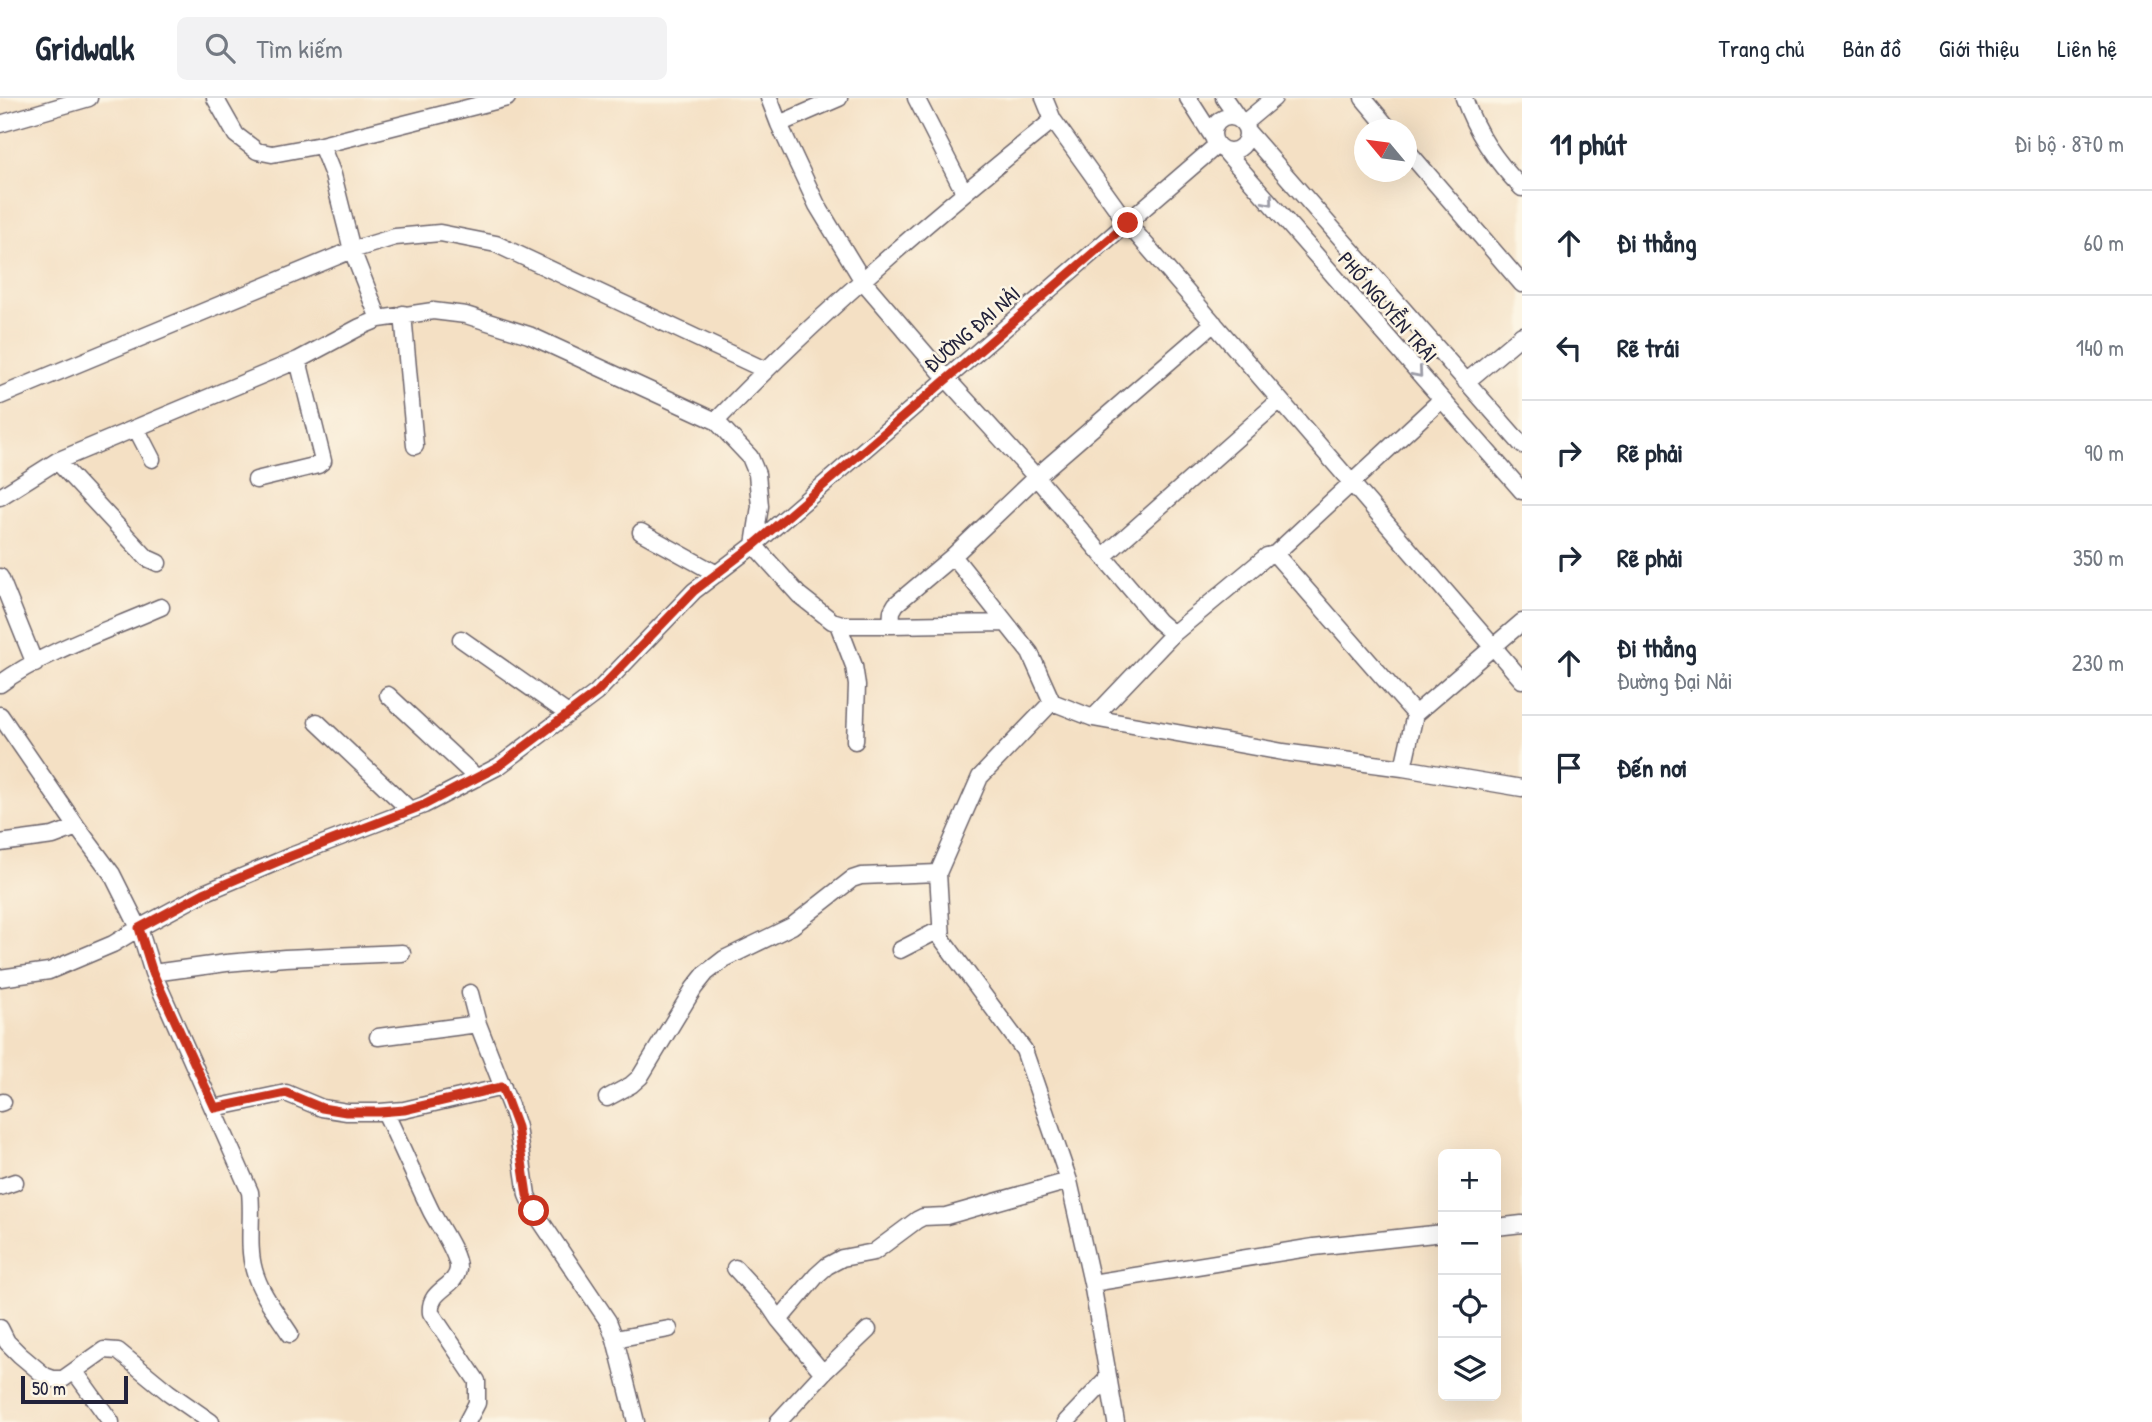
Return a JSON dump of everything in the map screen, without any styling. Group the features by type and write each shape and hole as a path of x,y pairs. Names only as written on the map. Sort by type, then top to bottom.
{"street":[{"path":"0,124 89,98"},
{"path":"215,98 236,135 257,151 272,154 321,145 507,98"},
{"path":"769,98 817,205 863,281 1036,477 1157,621 1173,634"},
{"path":"779,124 839,98"},
{"path":"916,98 964,192"},
{"path":"1044,98 1054,120 1128,223 1522,680"},
{"name":"PHỐ NGUYỄN TRÃI","path":"1188,98 1218,144 1522,491"},
{"name":"PHỐ NGUYỄN TRÃI","path":"1224,98 1243,124 1522,445"},
{"path":"1243,124 1274,98"},
{"path":"1363,98 1381,119"},
{"path":"1464,98 1472,122 1500,166 1522,188"},
{"path":"1233,117 1243,124 1245,141 1239,148 1218,144 1214,127 1222,119 1233,117"},
{"path":"716,421 765,370 863,281 964,192 1054,120"},
{"name":"ĐƯỜNG ĐẠI NẢI","path":"0,978 49,971 113,944 204,893 424,805 499,766 596,693 694,591 754,545 1218,144"},
{"path":"321,145 352,250 379,319"},
{"path":"1417,162 1522,284"},
{"path":"0,396 352,250 395,237 440,233 496,244 765,370"},
{"path":"0,497 57,461 298,360 379,319 433,311 466,315 528,335 716,421 750,457 757,474 760,506 754,545 799,595 838,624 854,666 857,685 855,741"},
{"path":"403,314 415,446"},
{"path":"891,625 893,607 953,556 1036,477 1214,323"},
{"path":"1466,382 1522,335"},
{"path":"256,480 318,466 323,461 298,360"},
{"path":"1104,556 1280,400"},
{"path":"1093,718 1173,634 1267,556 1275,554 1441,400"},
{"path":"136,428 152,459"},
{"path":"57,461 147,558 159,563"},
{"path":"641,532 717,574"},
{"path":"1275,554 1415,714"},
{"path":"953,556 1030,653 1052,702 1093,718 1283,752 1522,788"},
{"path":"0,577 36,664"},
{"path":"0,684 56,652 161,607"},
{"path":"1403,768 1415,714 1522,622"},
{"path":"838,624 1005,623"},
{"path":"461,639 569,714"},
{"path":"388,695 477,778"},
{"path":"1052,702 980,777 938,873 941,929 947,948 1024,1050 1069,1181 1092,1283 1115,1422"},
{"path":"0,715 112,874 139,928 153,973 250,1192 254,1270 261,1287 290,1334"},
{"path":"317,722 410,810"},
{"path":"0,843 53,836 77,827"},
{"path":"607,1098 631,1085 639,1077 694,988 706,973 724,959 792,926 852,879 861,876 938,873"},
{"path":"900,950 941,929"},
{"path":"153,973 274,959 402,953"},
{"path":"470,993 478,1024 517,1127 527,1195 534,1211 608,1321 636,1422"},
{"path":"378,1037 478,1024"},
{"path":"215,1108 286,1093 322,1108 346,1112 385,1112 502,1087"},
{"path":"385,1112 455,1255 457,1275 431,1300 430,1307 431,1313 477,1381 477,1403 467,1422"},
{"path":"779,1320 827,1266 842,1258 874,1252 923,1217 946,1216 1069,1181"},
{"path":"1501,1226 1522,1224"},
{"path":"1092,1283 1314,1247 1438,1234"},
{"path":"735,1268 769,1305 823,1373"},
{"path":"615,1339 669,1329"},
{"path":"778,1422 868,1330"},
{"path":"2,1338 45,1376 53,1379 63,1379 104,1350 118,1351 168,1392 211,1422"},
{"path":"75,1372 111,1422"},
{"path":"1066,1422 1107,1379"}],"route":[{"path":"534,1211 527,1195 517,1127 502,1087 404,1110 380,1112 346,1112 322,1108 286,1093 215,1108 153,973 139,928 204,893 424,805 499,766 596,693 694,591 754,545 1128,223"}]}
